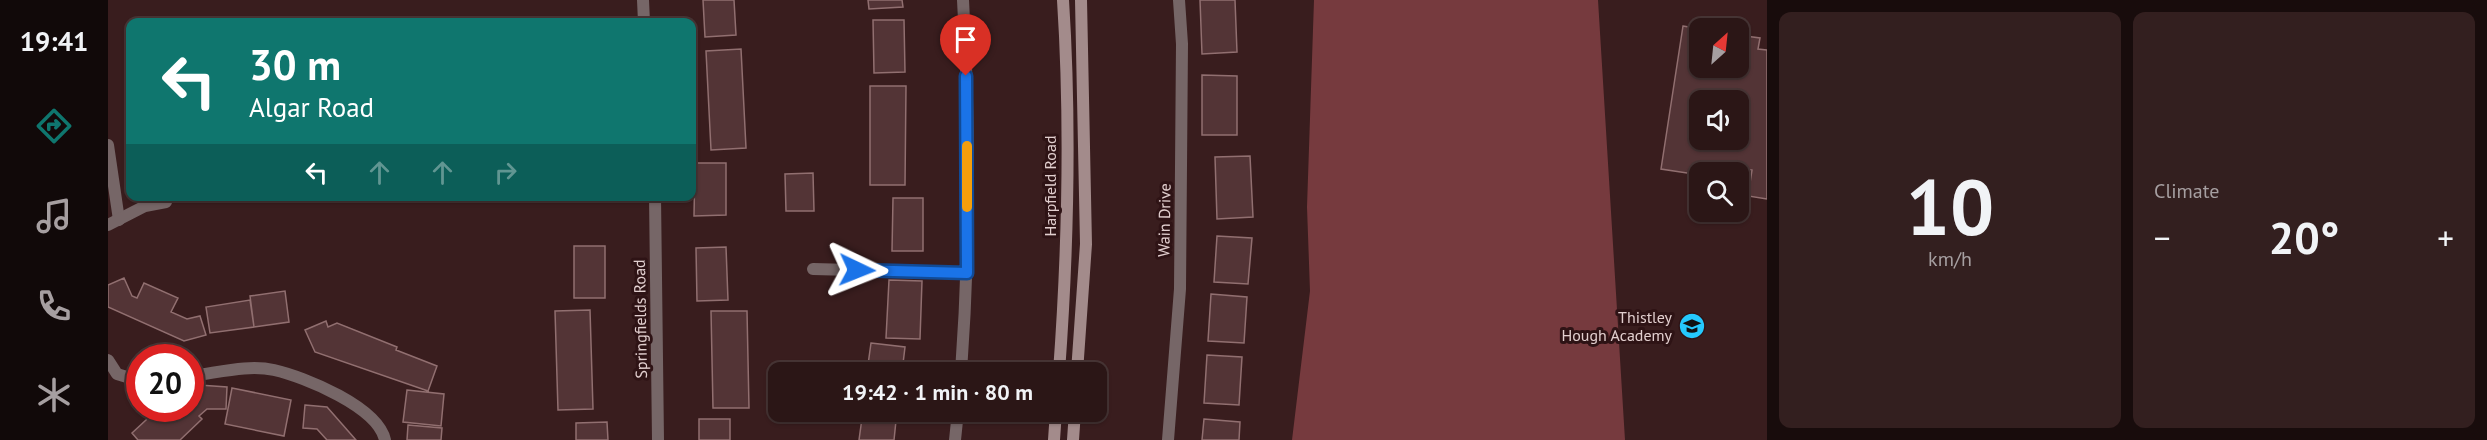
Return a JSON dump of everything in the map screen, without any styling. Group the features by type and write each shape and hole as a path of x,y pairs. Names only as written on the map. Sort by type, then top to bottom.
{"street":[{"path":"643,0 644,18"},
{"path":"962,362 967,273 966,54 963,0"},
{"name":"Harpfield Road","path":"1060,362 1067,261 1063,0"},
{"name":"Harpfield Road","path":"1078,362 1086,244 1081,0"},
{"name":"Wain Drive","path":"1168,440 1179,289 1182,44 1179,0"},
{"path":"108,145 114,222 146,206 166,202"},
{"name":"Springfields Road","path":"655,201 658,440"},
{"path":"813,269 967,273"},
{"path":"108,360 117,374 126,377"},
{"path":"204,374 242,370 273,370 336,393 372,417 385,440"},
{"path":"955,440 957,422"},
{"path":"1054,440 1055,422"},
{"path":"1072,440 1074,422"}],"shaded area":[{"path":"1314,0 1598,0 1625,440 1292,440 1310,291 1307,207"}],"building":[{"path":"703,0 734,0 736,35 705,37"},
{"path":"868,0 902,0 903,7 869,9"},
{"path":"1200,0 1235,0 1237,52 1202,54"},
{"path":"873,20 904,20 905,72 874,73"},
{"path":"1683,26 1689,27 1689,78 1749,78 1749,36 1760,38 1758,49 1767,50 1767,199 1749,196 1752,170 1749,169 1749,162 1689,162 1689,173 1661,169"},
{"path":"741,49 746,148 711,150 706,51"},
{"path":"1202,75 1237,76 1237,135 1202,135"},
{"path":"870,86 906,86 905,185 870,185"},
{"path":"1250,156 1253,217 1217,219 1215,157"},
{"path":"696,163 726,163 726,215 694,216"},
{"path":"813,173 814,211 786,211 785,174"},
{"path":"893,198 923,198 923,251 892,251"},
{"path":"1217,236 1252,238 1248,284 1214,282"},
{"path":"574,246 605,246 605,298 574,298"},
{"path":"726,247 728,300 697,301 696,248"},
{"path":"124,278 132,296 137,298 144,283 178,298 171,312 187,319 200,316 206,335 184,341 108,307 108,285"},
{"path":"889,280 922,281 920,339 886,338"},
{"path":"285,291 289,322 254,327 250,296"},
{"path":"1211,294 1247,297 1244,343 1208,341"},
{"path":"250,300 254,327 210,333 206,307"},
{"path":"590,310 593,409 558,410 555,311"},
{"path":"711,311 747,311 749,408 713,408"},
{"path":"326,321 328,327 337,323 437,366 428,391 315,352 305,330"},
{"path":"871,343 905,347 903,362 868,362"},
{"path":"1207,355 1242,357 1239,405 1204,403"},
{"path":"204,385 227,387 226,409 207,409 204,412"},
{"path":"232,388 291,400 284,436 225,424"},
{"path":"407,390 444,394 441,426 403,422"},
{"path":"305,405 327,407 356,440 327,440 317,429 303,428"},
{"path":"699,419 730,419 730,440 699,440"},
{"path":"1204,419 1240,422 1239,440 1202,440"},
{"path":"144,422 199,422 180,440 138,440 132,433"},
{"path":"607,422 608,440 576,440 576,423"},
{"path":"861,422 896,422 894,440 859,440"},
{"path":"408,425 442,428 441,440 407,440"}],"slow traffic":[{"path":"967,146 967,207"}],"place":[{"name":"Thistley Hough Academy","path":"1692,326"}],"route":[{"path":"857,270 967,273 966,76"}]}
